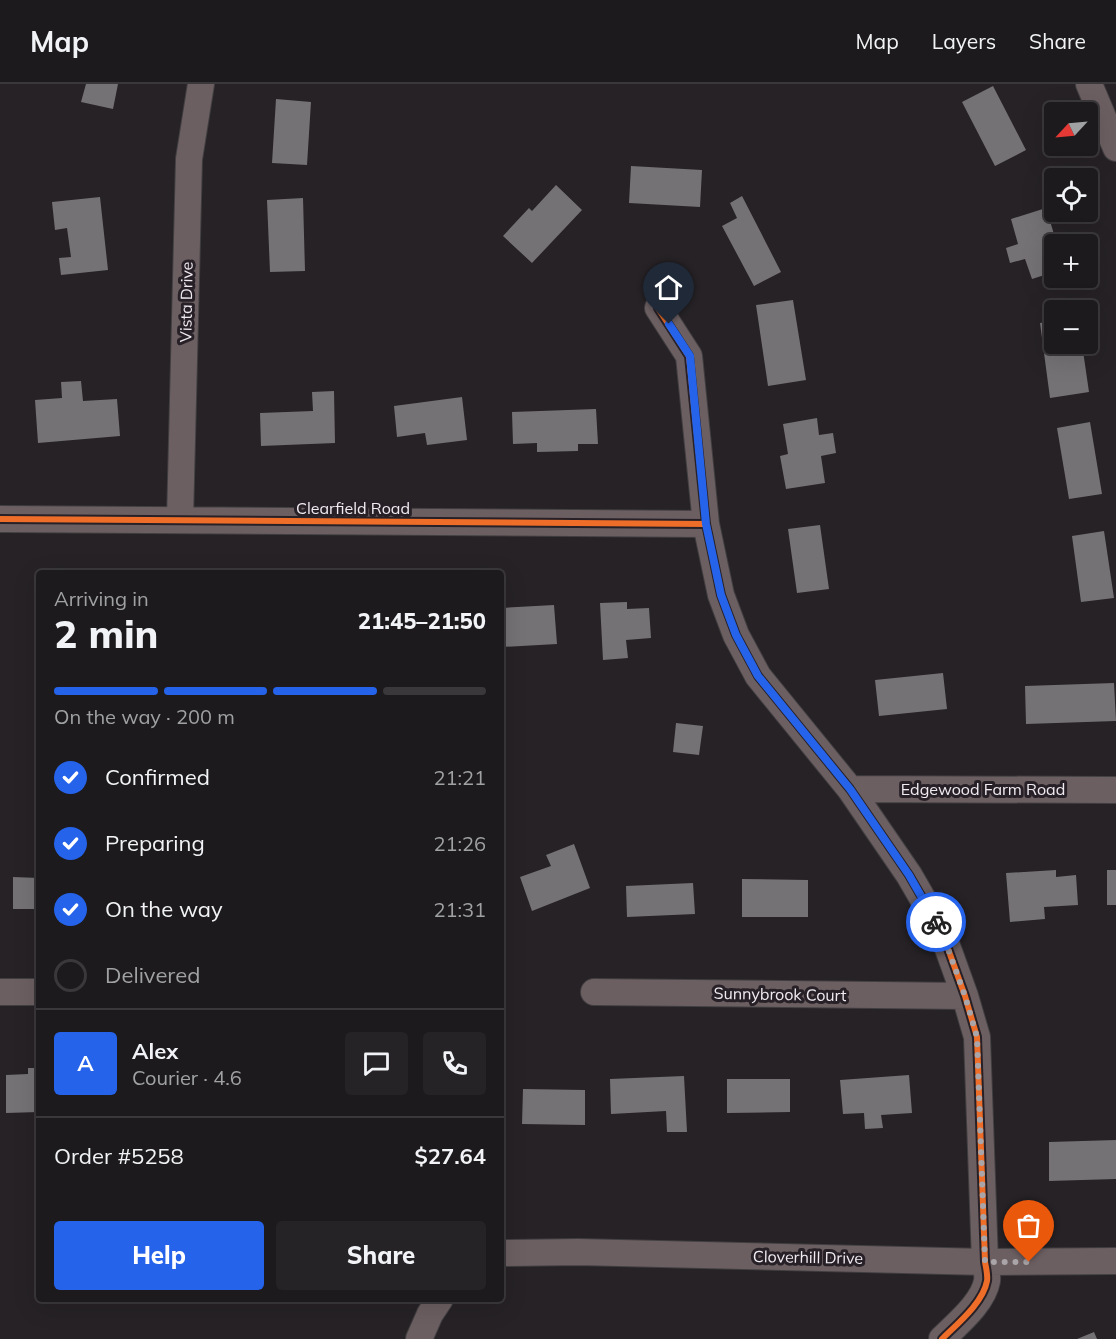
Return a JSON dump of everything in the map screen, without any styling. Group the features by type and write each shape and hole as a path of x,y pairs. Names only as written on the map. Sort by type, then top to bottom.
{"street":[{"name":"Vista Drive","path":"180,520 189,159 201,84"},
{"path":"1089,84 1116,148"},
{"path":"658,308 690,356 706,524 721,595 736,635 758,676 850,789 909,875 942,932 977,1037 987,1280 976,1303 942,1339"},
{"name":"Clearfield Road","path":"0,519 706,524"},
{"name":"Edgewood Farm Road","path":"850,789 1116,790"},
{"path":"0,992 36,992"},
{"name":"Sunnybrook Court","path":"594,992 965,996"},
{"name":"Cloverhill Drive","path":"504,1253 578,1252 985,1262 1116,1261"},
{"path":"419,1339 430,1314 439,1302"}],"building":[{"path":"86,84 118,84 113,109 81,102"},
{"path":"993,86 1026,150 995,166 962,102"},
{"path":"276,99 311,102 307,165 272,163"},
{"path":"631,166 702,170 700,207 629,203"},
{"path":"556,185 582,210 532,263 503,236 529,208 532,211"},
{"path":"742,196 781,272 754,286 722,226 737,218 730,203"},
{"path":"100,197 108,270 61,275 59,258 71,257 67,228 55,230 52,202"},
{"path":"303,198 305,271 270,272 267,200"},
{"path":"1044,209 1044,222 1050,222 1054,234 1044,234 1044,275 1032,279 1025,259 1010,263 1006,248 1018,244 1011,219"},
{"path":"793,300 806,380 768,386 756,305"},
{"path":"1044,322 1044,353 1040,323"},
{"path":"1044,354 1083,354 1089,392 1050,398"},
{"path":"81,381 83,401 117,399 120,436 38,443 35,400 62,398 61,382"},
{"path":"334,391 335,443 261,446 260,413 313,411 312,392"},
{"path":"462,397 467,440 427,445 425,433 397,437 394,406"},
{"path":"596,409 598,444 578,444 578,451 537,452 537,443 513,444 512,412"},
{"path":"817,418 819,435 833,433 836,453 821,456 825,483 786,489 780,456 788,454 783,424"},
{"path":"1090,422 1102,494 1069,499 1057,428"},
{"path":"820,525 829,589 797,593 788,529"},
{"path":"1104,531 1114,598 1081,602 1072,536"},
{"path":"627,602 627,609 649,608 651,638 626,640 628,658 603,660 600,603"},
{"path":"554,605 557,644 504,647 504,608"},
{"path":"943,673 947,709 879,716 875,680"},
{"path":"1114,683 1116,721 1026,724 1025,686"},
{"path":"676,723 703,726 699,755 673,752"},
{"path":"574,844 590,888 532,911 520,877 551,866 546,855"},
{"path":"1056,870 1056,877 1076,875 1078,905 1044,907 1045,919 1010,922 1006,873"},
{"path":"1107,870 1116,870 1116,905 1107,905"},
{"path":"13,877 36,878 36,909 13,909"},
{"path":"742,879 808,880 808,917 742,917"},
{"path":"693,883 695,914 627,917 626,886"},
{"path":"28,1068 36,1068 36,1112 6,1113 6,1075 28,1074"},
{"path":"909,1075 912,1113 881,1115 883,1128 865,1129 864,1113 843,1114 840,1080"},
{"path":"684,1076 687,1132 667,1132 666,1111 611,1114 610,1079"},
{"path":"727,1079 790,1079 790,1112 727,1113"},
{"path":"523,1089 585,1090 585,1125 522,1124"},
{"path":"1116,1140 1116,1179 1049,1181 1049,1142"},
{"path":"1094,1332 1097,1339 1077,1339"}],"cycle path":[{"path":"658,308 689,356 706,524 721,595 736,635 758,676 850,789 909,875 942,932 977,1037 987,1281 975,1305 942,1339"},
{"path":"0,519 706,524"}],"way so far":[{"path":"936,922 942,932 965,996 977,1037 985,1262 1029,1262"}],"route":[{"path":"669,324 690,356 706,524 721,595 736,635 758,676 850,789 909,875 936,922"}]}
